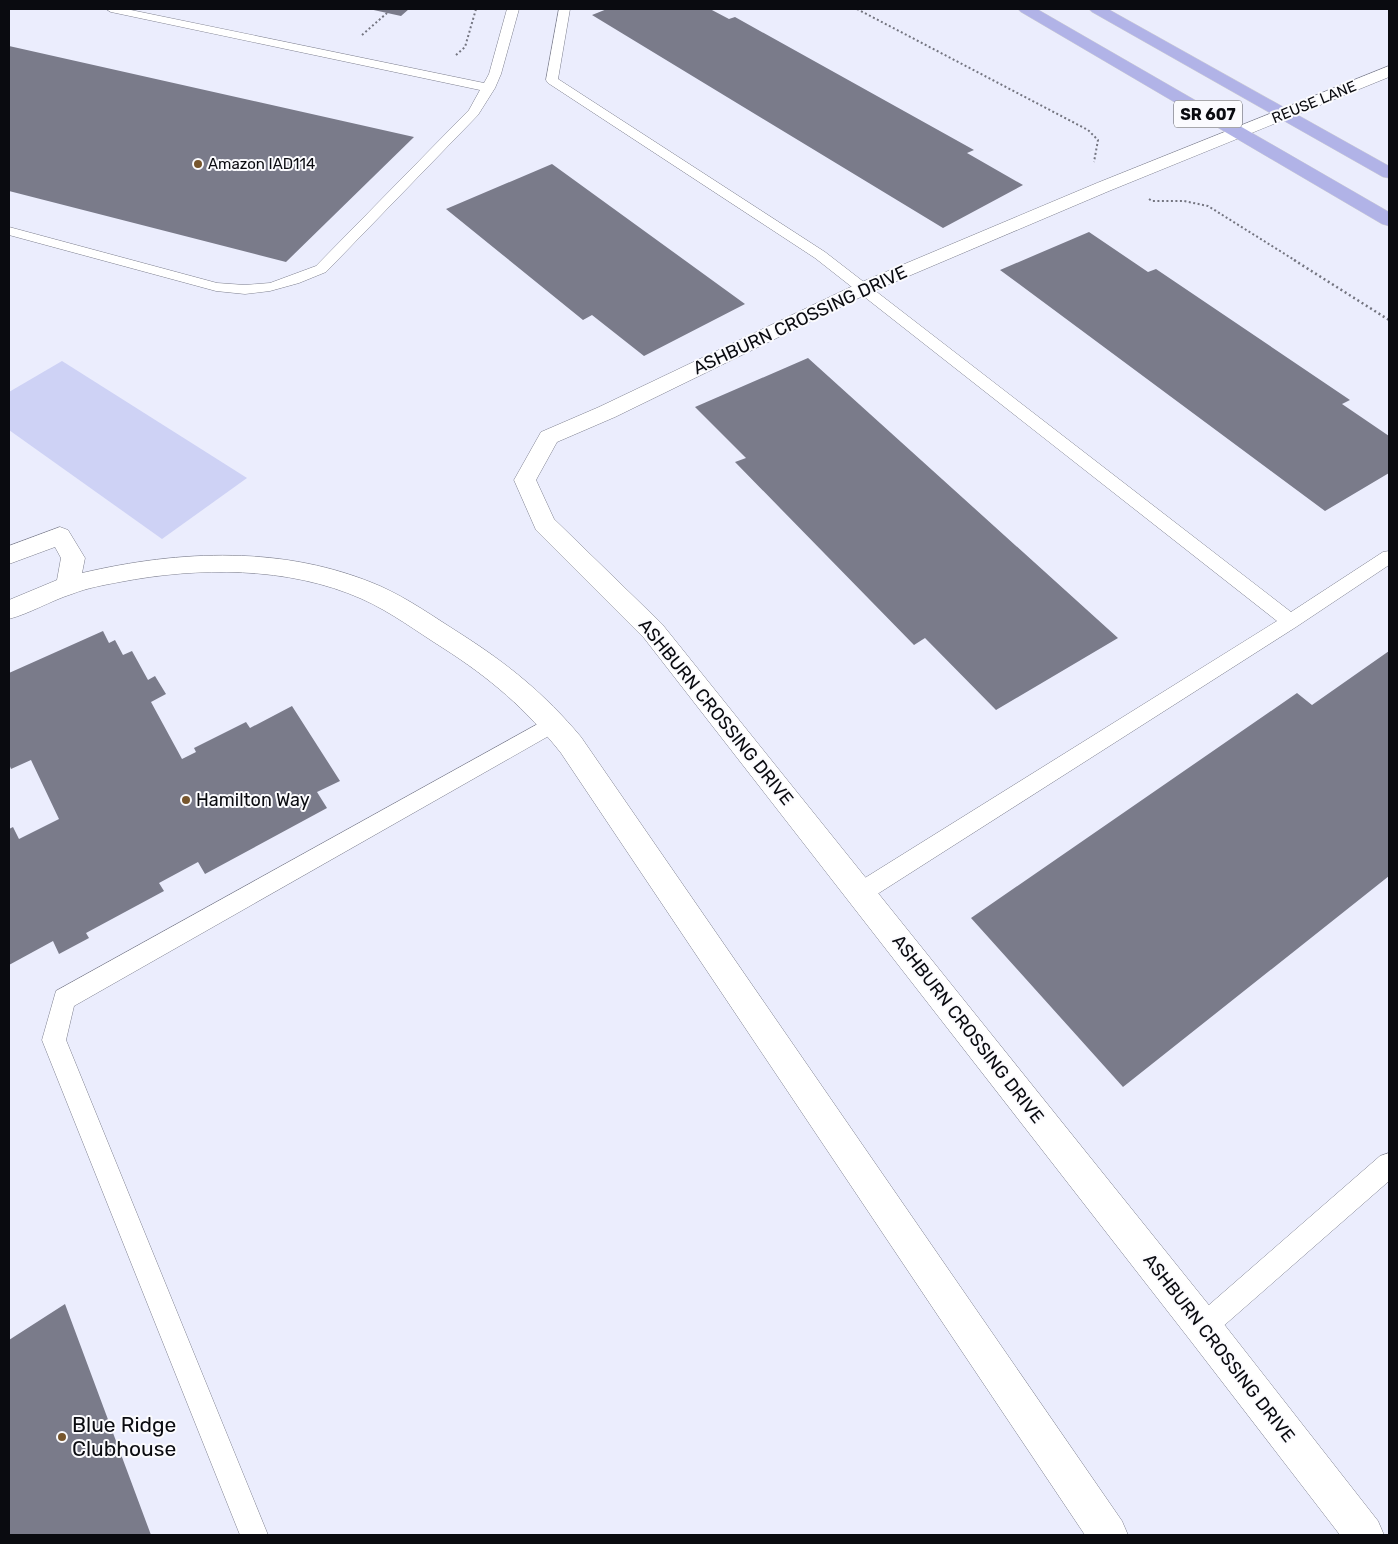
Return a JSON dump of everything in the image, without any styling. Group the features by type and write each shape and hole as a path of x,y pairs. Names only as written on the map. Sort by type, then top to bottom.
{"main road":[{"name":"SR 607","path":"1026,9 1389,220"},
{"name":"SR 607","path":"1097,9 1389,173"}],"street":[{"name":"REUSE LANE","path":"1239,132 1389,71"},
{"name":"ASHBURN CROSSING DRIVE","path":"1239,132 864,288 607,412 549,437 524,480 544,524 653,631 1204,1327 1364,1535"},
{"path":"9,556 60,536 73,558 68,585"},
{"path":"9,610 68,585 138,570 190,564 242,564 281,568 322,576 359,587 401,607 498,671 554,723 571,745 1108,1535"}],"lane":[{"path":"111,9 489,88"},
{"path":"9,231 216,287 240,291 270,288 292,282 321,269 474,112 489,88 495,74 513,9"},
{"path":"564,9 552,80 820,255 1290,622"},
{"path":"860,893 1290,622 1389,557"},
{"path":"254,1535 54,1040 64,999 554,723"},
{"path":"1204,1327 1389,1165"}],"shaded area":[{"path":"62,361 247,478 162,539 9,430 9,392"}],"building":[{"path":"369,9 409,9 401,16"},
{"path":"607,9 710,9 729,19 735,17 974,150 967,153 1023,185 943,228 592,15"},
{"name":"Amazon IAD114","path":"9,46 414,137 286,262 9,191"},
{"path":"552,164 745,304 644,356 592,315 583,320 446,209"},
{"path":"1089,232 1148,272 1156,269 1350,400 1342,404 1389,436 1389,473 1325,511 1000,270"},
{"path":"808,358 1118,638 996,710 925,638 914,645 735,462 746,458 695,407"},
{"name":"Hamilton Way","path":"103,631 109,643 115,640 123,655 132,651 148,680 155,676 166,694 151,702 182,759 196,752 194,748 246,722 250,728 292,706 340,781 317,792 327,808 205,874 198,862 159,883 164,891 86,933 89,938 59,954 53,941 9,965 9,829 13,827 19,839 59,819 31,760 11,769 9,764 9,673"},
{"path":"1389,651 1389,876 1123,1087 971,918 1297,693 1312,705"},
{"name":"Blue Ridge Clubhouse","path":"65,1304 151,1535 9,1535 9,1340"}],"place":[{"name":"Amazon IAD114","path":"198,164"},
{"name":"Hamilton Way","path":"186,800"},
{"name":"Blue Ridge Clubhouse","path":"62,1437"}]}
